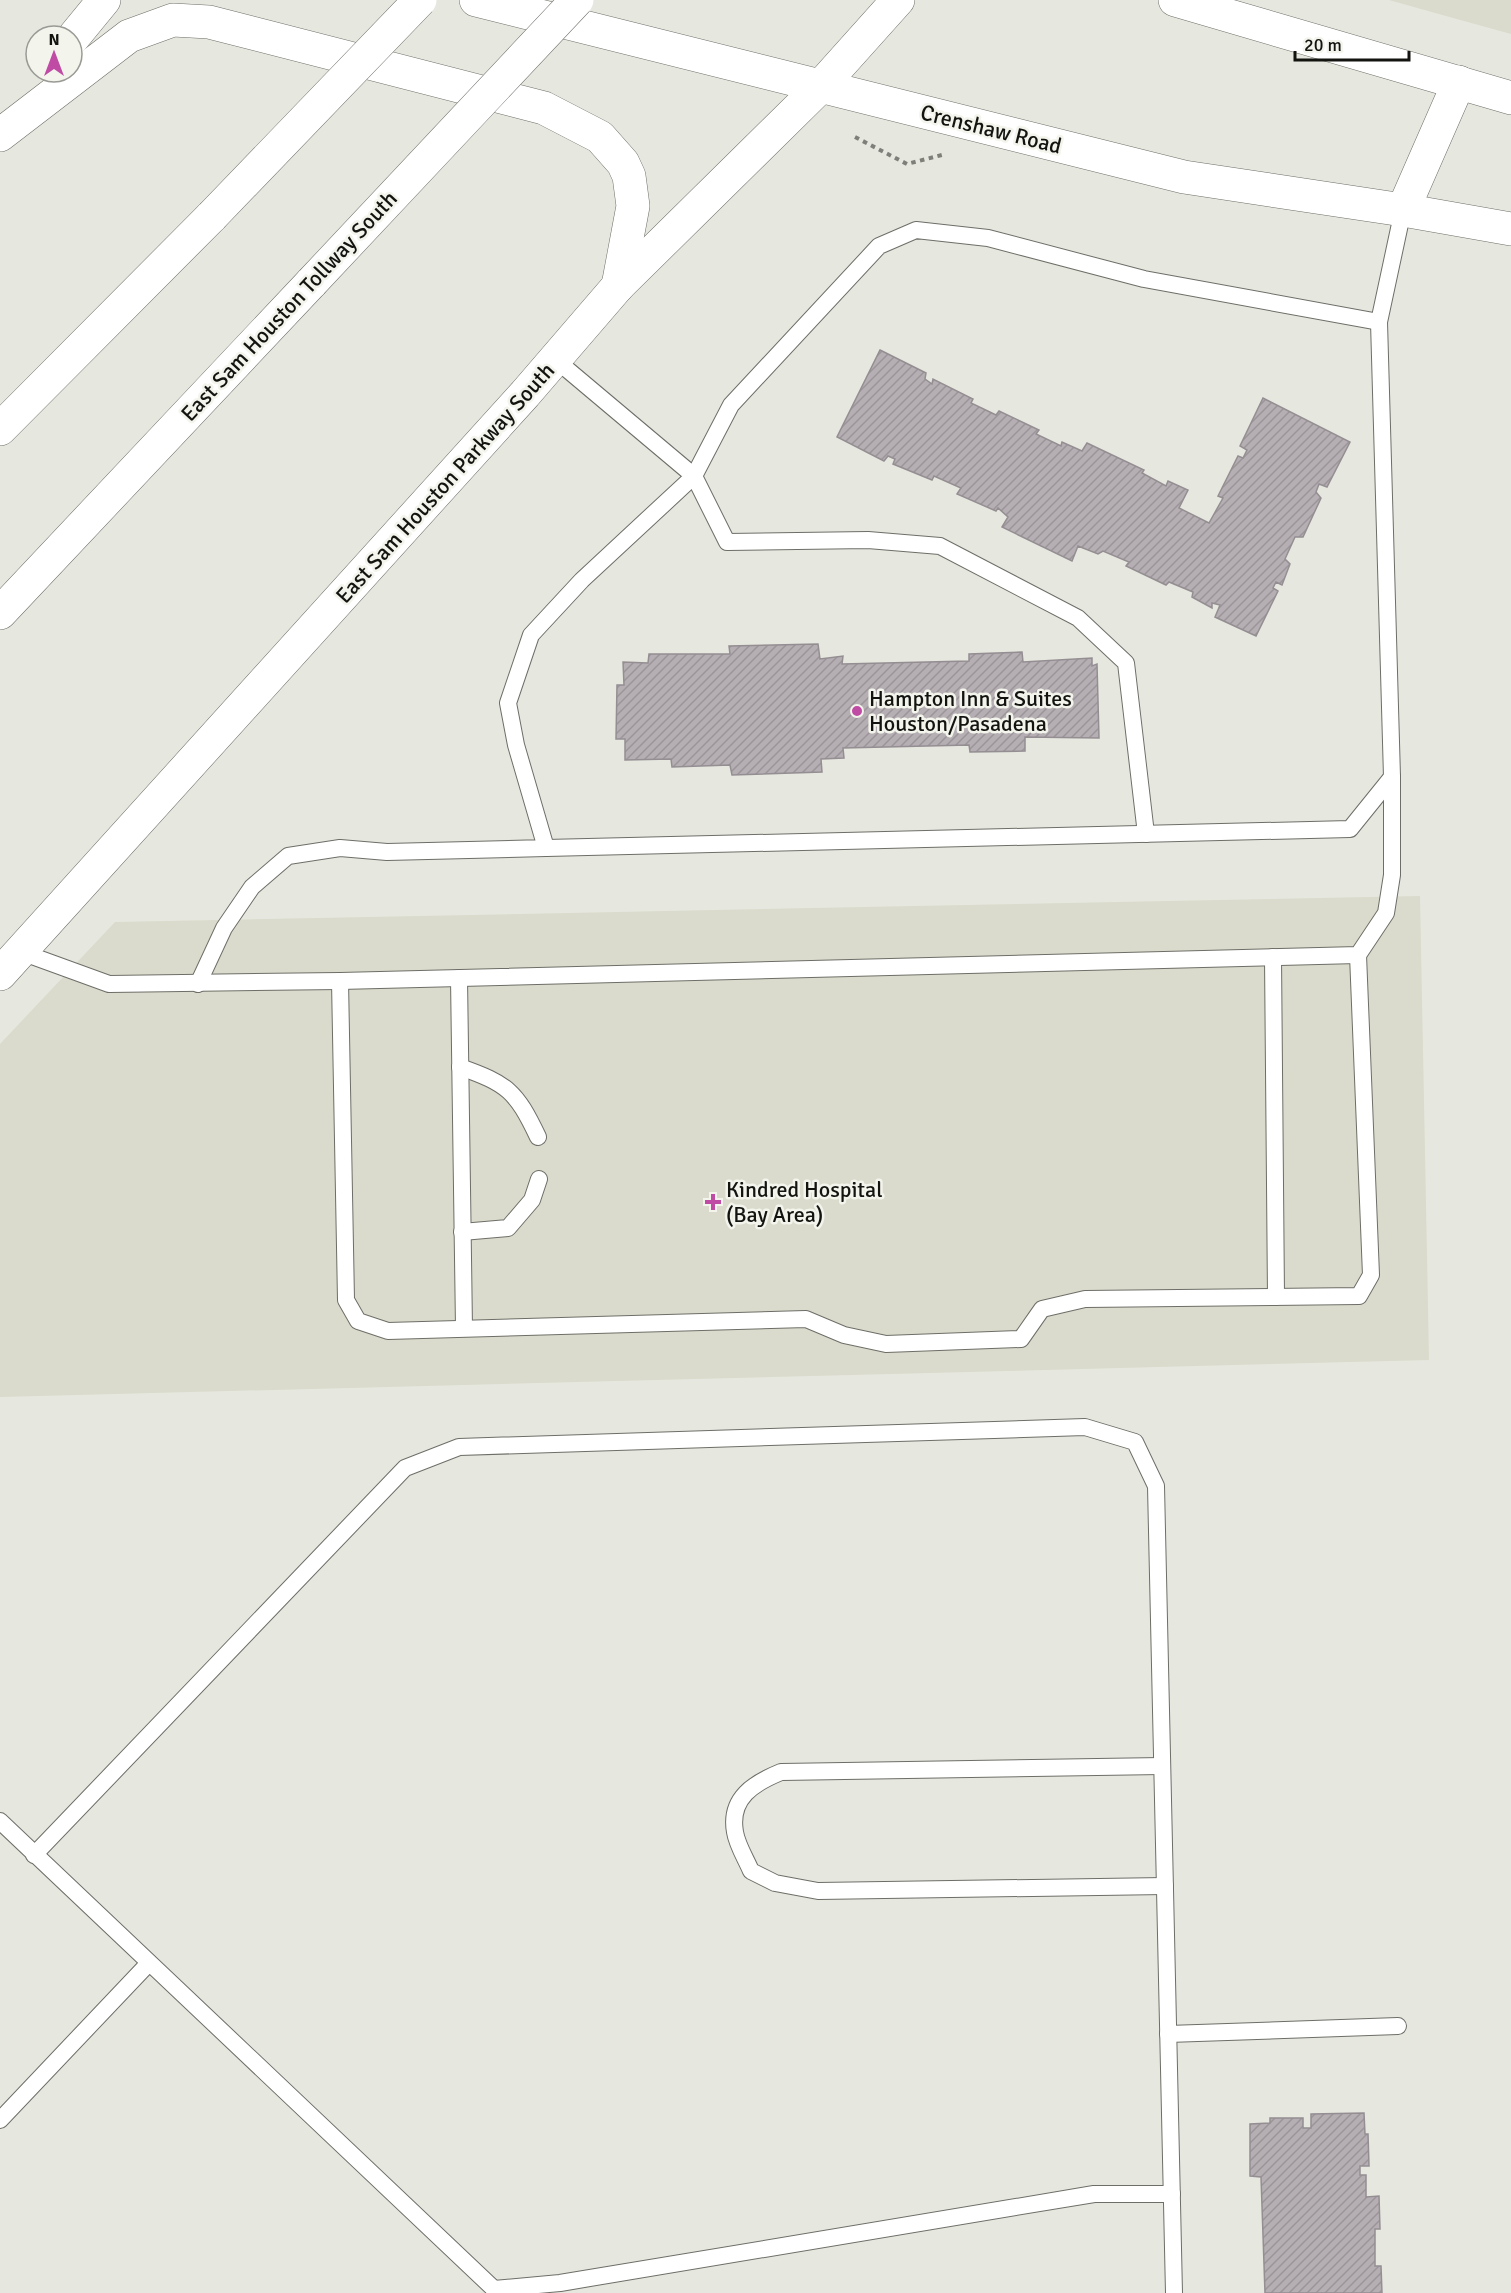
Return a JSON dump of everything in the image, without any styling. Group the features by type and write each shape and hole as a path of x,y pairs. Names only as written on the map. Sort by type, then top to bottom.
{"main road":[{"path":"84,24 104,0"},
{"path":"0,429 212,216 420,0"},
{"name":"Crenshaw Road","path":"476,0 1184,177 1403,210 1511,229"},
{"name":"East Sam Houston Tollway South","path":"0,613 577,0"},
{"name":"East Sam Houston Parkway South","path":"11,963 556,360 618,286 820,87 898,0"},
{"path":"1175,0 1511,98"},
{"path":"0,135 129,36 173,20 209,22 544,108 600,137 623,163 629,176 633,206 618,286"},
{"path":"1403,210 1459,82"},
{"path":"0,124 34,84"}],"lane":[{"path":"340,981 346,1300 358,1321 388,1331 806,1319 844,1335 886,1344 1021,1339 1042,1309 1085,1299 1359,1296 1371,1275 1358,955 1386,913 1392,875 1392,777 1378,322 1403,210"},
{"path":"546,848 516,745 508,703 531,635 582,580 693,476 731,405 879,246 916,230 988,238 1144,279 1378,322"},
{"path":"556,360 693,476 727,542 868,540 940,546 1078,618 1126,663 1146,834"},
{"path":"198,984 224,928 252,887 288,856 340,848 387,852 1350,829 1392,777"},
{"path":"11,963 109,984 198,984 1358,955"},
{"path":"1273,957 1276,1297"},
{"path":"459,978 464,1328"},
{"path":"460,1067 497,1080 523,1105 538,1137"},
{"path":"462,1232 508,1228 531,1200 539,1179"},
{"path":"34,1855 405,1468 459,1448 1085,1427 1135,1442 1156,1486 1174,2293"},
{"path":"1162,1766 781,1772 755,1783 738,1802 734,1832 751,1871 775,1883 818,1890 1165,1886"},
{"path":"0,1821 495,2291 571,2281 1094,2194 1172,2194"},
{"path":"0,2120 149,1963"},
{"path":"1168,2034 1398,2026"}],"shaded area":[{"path":"1389,0 1511,0 1511,34 1446,16"},
{"name":"Kindred Hospital (Bay Area)","path":"1420,896 1429,1360 0,1397 0,1044 115,922"}],"building":[{"path":"880,350 926,373 925,379 932,384 933,379 973,399 971,403 996,415 999,411 1039,430 1036,434 1061,446 1062,442 1082,451 1087,443 1144,470 1142,473 1166,486 1168,481 1188,490 1179,508 1209,523 1223,498 1218,496 1238,456 1243,458 1247,450 1240,446 1263,398 1350,442 1327,487 1319,484 1316,492 1321,498 1303,537 1295,537 1285,559 1290,564 1282,585 1276,582 1273,588 1278,591 1256,636 1215,617 1220,605 1212,603 1212,608 1192,597 1193,592 1169,582 1166,585 1126,566 1129,562 1103,551 1098,554 1078,546 1072,561 1002,527 1008,517 998,508 996,511 957,494 961,488 934,476 932,480 893,464 895,459 888,456 884,461 837,437"},
{"name":"Hampton Inn & Suites Houston/Pasadena","path":"818,644 820,659 843,656 842,664 969,661 969,654 1022,652 1023,662 1092,658 1092,666 1097,664 1099,738 1025,737 1025,751 970,752 969,745 843,748 844,758 821,759 822,772 732,775 730,765 672,767 671,759 625,760 625,739 616,739 617,685 624,685 623,662 648,663 649,654 730,654 729,646"},
{"path":"1364,2113 1365,2134 1368,2134 1369,2166 1360,2166 1360,2175 1366,2175 1366,2197 1379,2196 1380,2229 1375,2229 1375,2266 1381,2266 1382,2293 1265,2293 1261,2177 1250,2176 1250,2124 1270,2123 1270,2118 1303,2118 1303,2128 1311,2128 1311,2114"}],"place":[{"name":"Hampton Inn & Suites Houston/Pasadena","path":"857,711"},
{"name":"Kindred Hospital (Bay Area)","path":"713,1202"}]}
